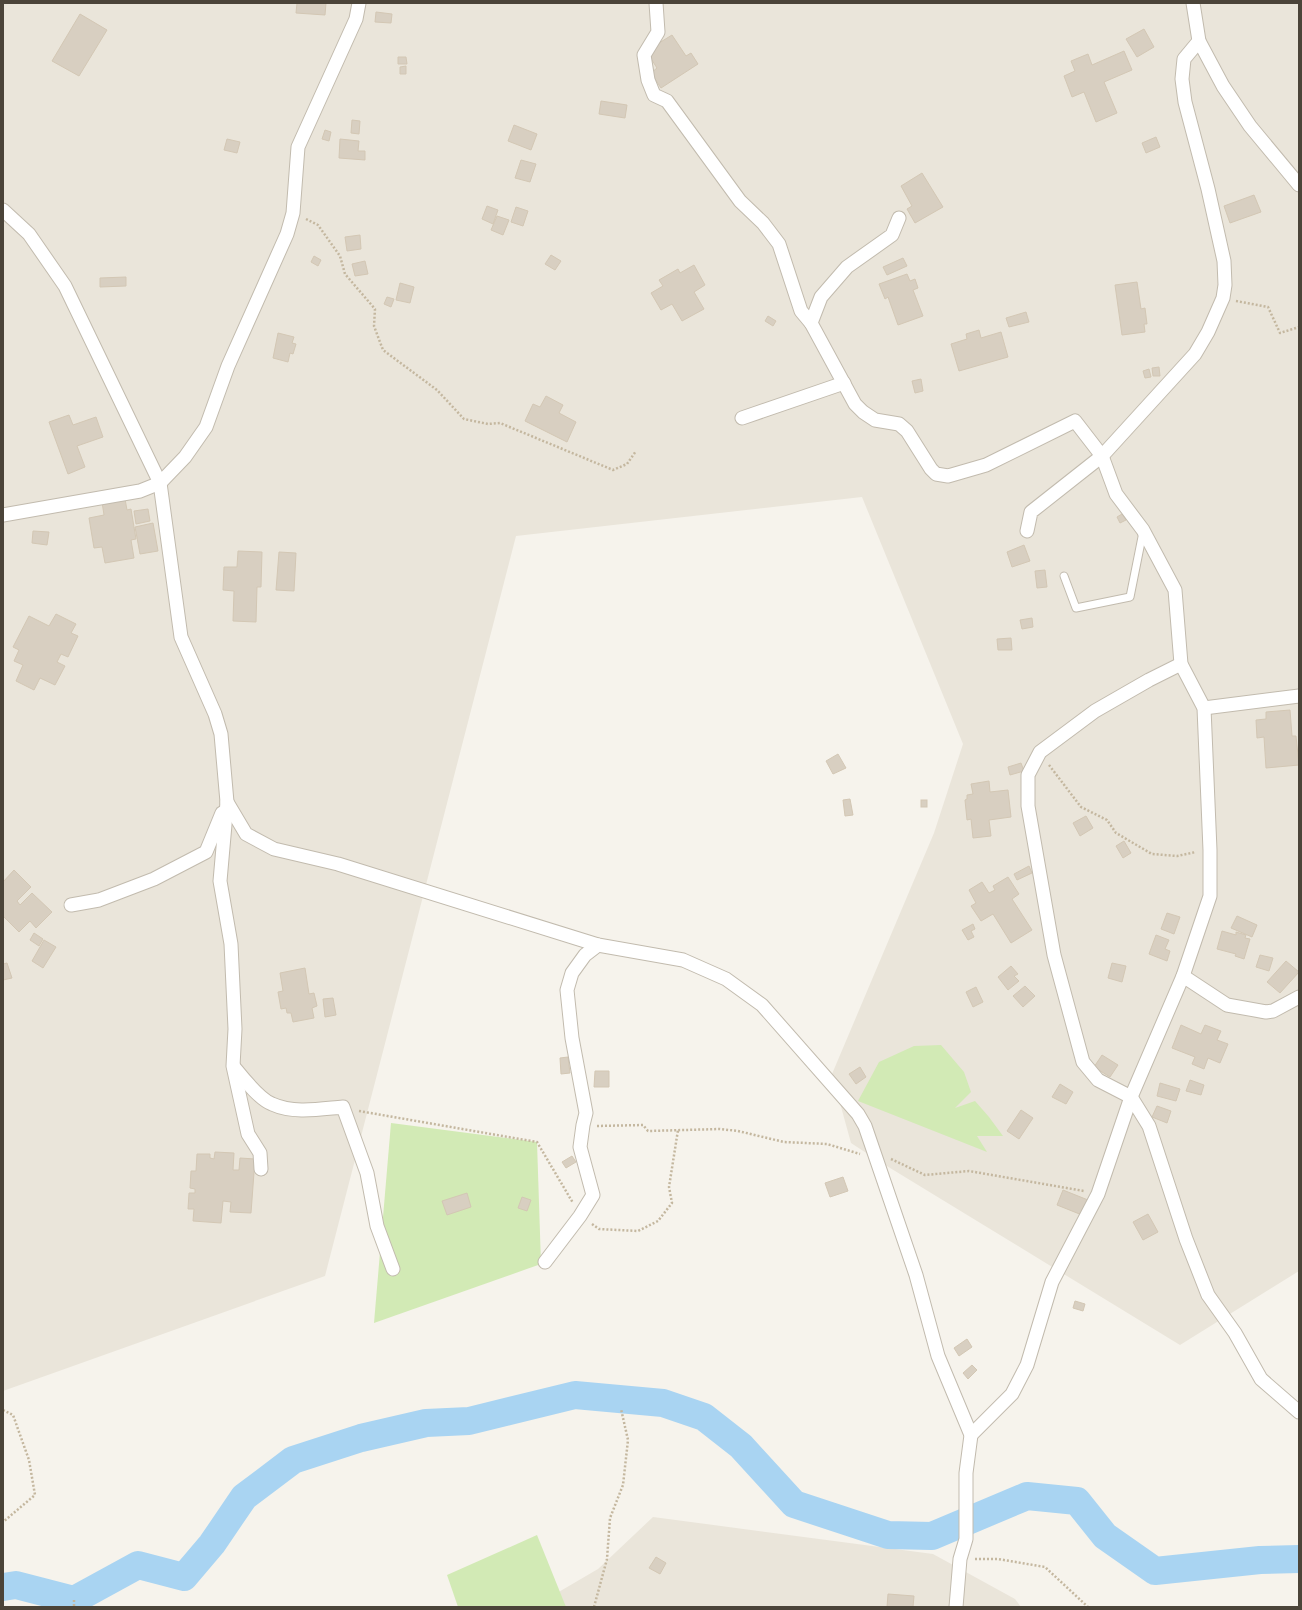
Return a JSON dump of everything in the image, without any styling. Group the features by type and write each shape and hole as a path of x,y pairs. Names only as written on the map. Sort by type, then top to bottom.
{"street":[{"path":"3,515 140,491 160,483 185,457 206,427 228,366 287,234 293,213 298,147 356,19 359,3"},
{"path":"656,3 658,32 644,55 648,80 654,95 667,101 740,201 763,222 779,244 801,311 810,323 855,404 863,412 875,420 899,424 907,431 930,469 936,474 948,476 986,464 1075,421 1102,456 1116,494 1143,530 1175,590 1181,664 1204,708 1210,850 1210,896 1183,976 1131,1097 1098,1194 1052,1282 1027,1365 1012,1394 971,1435"},
{"path":"1192,3 1199,41 1223,86 1239,111 1299,184"},
{"path":"1027,531 1031,512 1102,456 1195,354 1208,332 1223,298 1225,285 1224,261 1208,189 1185,102 1182,79 1184,59 1199,41"},
{"path":"3,210 29,234 65,286 160,483 181,637 215,714 221,734 227,802 220,881 231,944 235,1029 233,1066 248,1134 260,1153 261,1169"},
{"path":"810,323 821,297 847,267 892,235 900,218"},
{"path":"742,418 844,383"},
{"path":"1181,664 1094,711 1040,752 1028,775 1028,806 1054,955 1083,1062 1098,1080 1131,1097 1149,1126 1186,1239 1208,1295 1235,1333 1261,1379 1299,1412"},
{"path":"1204,708 1299,696"},
{"path":"71,904 99,900 154,879 206,852 227,802"},
{"path":"227,802 246,834 274,848 338,864 598,945 683,960 726,979 762,1005 858,1114 865,1126 916,1275 938,1356 971,1435 966,1473 966,1540 960,1559 956,1607"},
{"path":"545,1262 580,1216 593,1195 580,1147 586,1113 572,1038 567,990 572,973 585,955 598,945"},
{"path":"1183,976 1227,1005 1266,1012 1273,1011 1299,996"},
{"path":"233,1066 250,1086 271,1104 298,1111 343,1107 367,1173 377,1226 393,1269"}],"lane":[{"path":"1064,576 1076,608 1130,597 1143,530"}],"path":[{"path":"293,213 318,225 340,256 345,274 375,309 374,326 383,350 437,390 464,419 488,424 500,423 613,470 627,464 636,451"},
{"path":"1223,298 1268,307 1280,333 1299,327"},
{"path":"1040,752 1082,807 1107,820 1116,833 1152,854 1177,856 1210,850"},
{"path":"343,1107 367,1113 537,1142 580,1216 599,1229 638,1231 658,1222 672,1203 669,1187 678,1130"},
{"path":"583,1125 610,1127 643,1126 648,1131 738,1131 784,1142 827,1144 875,1158 891,1159 925,1175 969,1171 1098,1194"},
{"path":"594,1607 607,1559 610,1518 623,1485 628,1440 621,1409"},
{"path":"3,1410 13,1415 23,1440 30,1460 35,1495 3,1522"},
{"path":"960,1559 998,1559 1045,1567 1088,1607"},
{"path":"74,1600 74,1607"}],"shaded area":[{"path":"3,3 1299,3 1299,1271 1180,1345 851,1143 832,1074 934,833 963,744 862,497 516,536 325,1276 3,1391"},
{"path":"653,1517 933,1554 1015,1599 1021,1607 533,1607 598,1569"}],"green space":[{"path":"941,1045 964,1072 971,1092 955,1108 975,1101 1003,1136 977,1136 987,1152 858,1101 879,1062 914,1046"},
{"path":"391,1123 537,1142 541,1264 374,1323"},
{"path":"537,1535 566,1607 458,1607 447,1575"}],"building":[{"path":"297,3 326,3 325,15 296,13"},
{"path":"376,12 392,14 391,23 375,22"},
{"path":"80,14 107,30 79,76 52,61"},
{"path":"1144,29 1154,47 1137,57 1126,39"},
{"path":"672,35 686,56 691,53 698,64 661,88 651,73 657,68 646,51"},
{"path":"1124,51 1132,70 1104,82 1117,113 1096,122 1084,92 1072,97 1064,76 1075,71 1071,61 1088,54 1092,65"},
{"path":"398,57 406,57 407,64 398,64"},
{"path":"406,66 406,74 400,74 400,67"},
{"path":"601,101 627,105 625,118 599,114"},
{"path":"352,120 360,121 359,134 351,133"},
{"path":"514,125 537,134 531,150 508,141"},
{"path":"325,130 331,132 329,141 322,139"},
{"path":"1156,137 1160,147 1146,153 1142,143"},
{"path":"227,139 240,142 237,153 224,150"},
{"path":"340,139 359,141 358,151 365,151 365,160 339,158"},
{"path":"521,160 536,164 530,182 515,178"},
{"path":"922,173 943,207 915,223 907,209 912,206 901,186"},
{"path":"1254,195 1261,212 1230,223 1224,206"},
{"path":"487,206 498,210 493,224 482,219"},
{"path":"516,207 528,211 523,226 511,222"},
{"path":"497,216 509,220 503,235 491,230"},
{"path":"360,235 361,249 347,251 345,237"},
{"path":"551,255 561,261 555,270 545,264"},
{"path":"314,256 321,260 318,266 311,262"},
{"path":"903,258 907,266 887,275 883,267"},
{"path":"365,261 368,274 355,276 352,264"},
{"path":"694,265 705,285 694,292 704,309 682,321 672,304 661,310 651,293 663,286 659,280 678,269 680,273"},
{"path":"907,274 910,281 915,279 918,288 913,290 923,316 898,325 888,297 885,299 879,284"},
{"path":"126,277 126,286 100,287 100,278"},
{"path":"1137,282 1141,309 1145,308 1147,324 1144,324 1145,332 1122,335 1115,285"},
{"path":"400,283 414,287 410,303 396,300"},
{"path":"387,297 394,299 391,307 384,304"},
{"path":"1026,312 1029,322 1009,327 1006,318"},
{"path":"768,316 776,321 773,326 765,321"},
{"path":"979,330 981,338 1001,332 1008,357 959,371 951,344 967,339 966,334"},
{"path":"278,333 294,337 292,343 296,344 293,354 290,353 288,362 273,358"},
{"path":"1159,367 1160,376 1153,376 1152,368"},
{"path":"1149,369 1151,377 1145,378 1143,371"},
{"path":"921,379 923,391 915,393 912,381"},
{"path":"546,396 563,405 559,413 576,422 567,442 525,421 533,404 540,407"},
{"path":"69,415 73,425 96,417 103,437 77,446 85,467 68,474 49,422"},
{"path":"125,499 127,510 131,509 136,539 131,540 134,558 105,563 102,547 94,548 89,518 104,515 102,502"},
{"path":"148,509 150,521 136,524 134,511"},
{"path":"1122,514 1126,520 1120,523 1117,517"},
{"path":"153,523 158,551 140,554 135,527"},
{"path":"33,531 49,532 47,545 32,543"},
{"path":"1024,545 1030,561 1012,567 1007,552"},
{"path":"238,551 262,552 261,587 257,587 256,622 233,621 234,591 223,590 224,567 237,567"},
{"path":"279,552 296,553 294,591 276,590"},
{"path":"1045,570 1047,587 1037,588 1035,571"},
{"path":"56,614 76,624 71,633 78,636 68,657 61,654 57,662 65,666 55,685 40,678 34,690 16,681 23,665 14,661 19,650 13,647 29,616 49,626"},
{"path":"1032,618 1033,627 1022,629 1020,620"},
{"path":"1011,638 1012,650 998,650 997,639"},
{"path":"1290,710 1292,736 1296,736 1299,765 1266,768 1264,737 1257,738 1256,720 1266,719 1266,712"},
{"path":"838,754 846,768 833,774 826,761"},
{"path":"1021,763 1024,771 1010,775 1008,767"},
{"path":"989,781 990,792 1008,790 1011,817 989,820 991,836 973,838 971,819 967,820 965,800 967,799 967,795 973,794 971,784"},
{"path":"850,799 853,815 845,816 843,800"},
{"path":"921,800 927,800 927,807 921,807"},
{"path":"1086,816 1093,828 1080,836 1073,823"},
{"path":"1124,841 1131,853 1123,858 1116,846"},
{"path":"1029,866 1032,873 1017,880 1014,874"},
{"path":"14,870 31,887 17,901 20,905 32,893 52,912 36,928 30,921 19,932 3,916 3,882"},
{"path":"1008,877 1019,894 1012,899 1032,930 1011,943 993,914 981,921 971,906 976,903 969,890 982,882 989,893 995,890 993,886"},
{"path":"1167,913 1180,917 1174,934 1161,929"},
{"path":"1237,916 1257,925 1252,937 1231,928"},
{"path":"973,924 975,929 971,931 974,937 968,940 962,930"},
{"path":"1222,931 1236,935 1236,932 1246,935 1245,938 1250,939 1244,959 1235,956 1236,954 1217,949"},
{"path":"34,933 43,939 39,946 30,940"},
{"path":"1156,935 1169,940 1165,949 1170,951 1167,961 1149,954"},
{"path":"44,940 56,947 43,968 32,961"},
{"path":"1260,955 1273,958 1269,971 1256,967"},
{"path":"1286,961 1299,972 1280,993 1267,982"},
{"path":"7,963 12,978 3,980 3,964"},
{"path":"1112,963 1126,966 1122,982 1108,978"},
{"path":"1011,966 1018,974 1014,976 1019,981 1008,990 998,977"},
{"path":"305,968 309,994 314,993 317,1006 312,1008 314,1018 293,1022 291,1013 287,1013 286,1008 281,1009 278,992 283,991 280,973"},
{"path":"1025,986 1035,996 1023,1007 1013,996"},
{"path":"976,987 983,1002 973,1007 966,992"},
{"path":"333,998 336,1015 325,1017 323,999"},
{"path":"1181,1025 1201,1034 1205,1025 1221,1031 1217,1040 1228,1044 1220,1063 1208,1058 1204,1069 1192,1064 1195,1057 1172,1048"},
{"path":"1102,1055 1118,1065 1110,1077 1094,1067"},
{"path":"568,1057 570,1073 561,1074 560,1058"},
{"path":"860,1067 866,1077 856,1084 849,1074"},
{"path":"595,1071 609,1071 609,1087 594,1087"},
{"path":"1190,1080 1204,1085 1201,1095 1186,1091"},
{"path":"1160,1083 1180,1089 1176,1101 1157,1096"},
{"path":"1060,1084 1073,1092 1066,1104 1052,1097"},
{"path":"1157,1106 1171,1111 1167,1123 1152,1117"},
{"path":"1021,1110 1033,1118 1019,1139 1007,1131"},
{"path":"215,1152 234,1153 233,1170 239,1170 240,1158 255,1159 251,1213 230,1212 231,1202 223,1201 221,1223 193,1221 194,1209 188,1209 189,1193 195,1193 195,1189 190,1188 191,1171 196,1171 197,1154 210,1154 210,1158 214,1159"},
{"path":"572,1156 576,1162 566,1168 562,1162"},
{"path":"843,1177 848,1191 830,1197 825,1183"},
{"path":"1063,1190 1088,1200 1082,1215 1057,1205"},
{"path":"467,1193 471,1207 447,1215 442,1201"},
{"path":"522,1197 531,1200 527,1211 518,1208"},
{"path":"1148,1214 1158,1232 1143,1240 1133,1222"},
{"path":"1075,1301 1085,1304 1083,1311 1073,1308"},
{"path":"967,1339 972,1347 959,1356 954,1348"},
{"path":"972,1365 977,1370 968,1379 963,1373"},
{"path":"656,1557 666,1563 660,1574 649,1568"},
{"path":"888,1594 914,1596 913,1607 887,1607"}],"waterway":[{"path":"3,1587 16,1585 74,1600 138,1565 184,1577 212,1544 244,1497 293,1460 361,1438 426,1423 469,1421 575,1395 663,1403 704,1417 741,1446 794,1504 888,1535 932,1536 1027,1496 1077,1501 1105,1536 1155,1571 1260,1560 1299,1559"}]}
